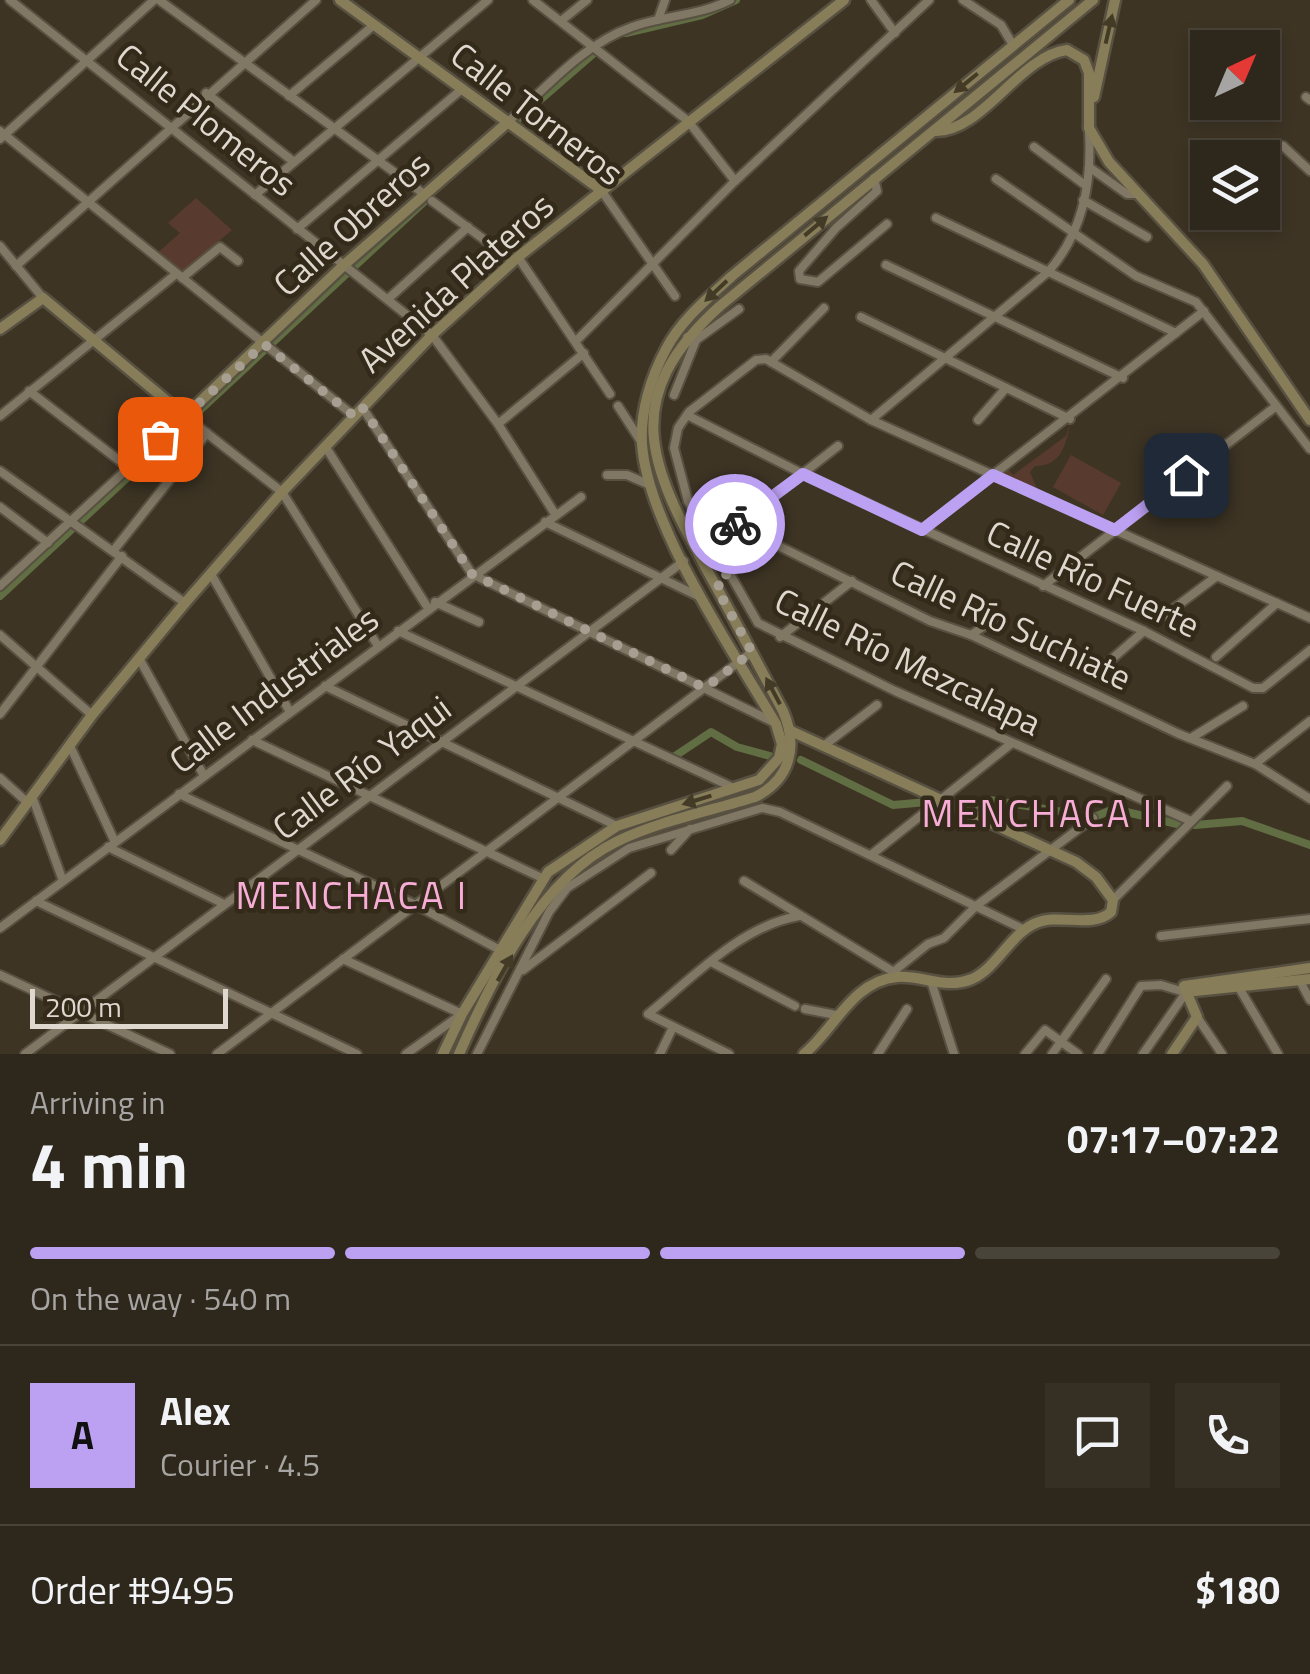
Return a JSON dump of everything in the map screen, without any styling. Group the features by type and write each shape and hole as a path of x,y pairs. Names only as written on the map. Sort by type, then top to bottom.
{"main road":[{"name":"Calle Torneros","path":"340,0 601,190"},
{"name":"Avenida Plateros","path":"0,840 92,715 186,603 282,492 432,335 516,259 844,0"},
{"path":"443,1054 462,1014 542,878 585,844 617,826 736,789 774,768 782,744 776,724 684,561 652,486 642,444 652,380 667,346 689,316 1070,0"},
{"path":"459,1054 541,904 597,859 630,840 767,791 788,763 791,731 662,483 653,428 659,388 691,338 874,178 1093,0"},
{"path":"1089,128 1115,0"},
{"path":"934,131 958,124 1042,58 1067,50 1084,60 1089,73 1089,128 1109,162 1202,264 1310,420"},
{"path":"934,131 936,108"},
{"name":"Calle Obreros","path":"190,420 347,267 508,122"},
{"path":"0,329 43,298 190,420"},
{"path":"791,731 826,744 1087,869 1114,900 1111,912 1100,919 1048,920 1026,930 974,978 932,984 897,974 866,989 836,1015 804,1054"},
{"path":"1182,990 1310,968"},
{"path":"1182,990 1305,980"},
{"path":"1176,1052 1197,1017 1182,990"}],"street":[{"name":"Calle Plomeros","path":"10,0 432,335 498,424 555,514"},
{"path":"610,394 516,259 156,0 2,135 267,346 358,411 472,574 776,724"},
{"path":"16,266 316,0"},
{"path":"256,195 488,0"},
{"path":"533,0 688,121 735,181"},
{"path":"561,21 587,0"},
{"path":"658,20 664,0"},
{"name":"Calle Obreros","path":"508,122 594,48 632,26 730,0"},
{"path":"871,0 895,33"},
{"path":"576,341 735,181 929,0"},
{"path":"963,0 1001,25 1014,45"},
{"path":"289,96 374,24"},
{"path":"297,229 462,89"},
{"path":"206,94 294,162"},
{"path":"871,420 1048,272 1075,237 1089,166 1089,128"},
{"path":"1284,146 1310,170"},
{"path":"1034,147 1085,186"},
{"path":"1089,166 1127,194 1140,194"},
{"path":"874,178 878,191 836,228 799,271 800,279 818,282 886,224"},
{"path":"996,180 1136,276 1196,302 1310,449"},
{"name":"Calle Torneros","path":"601,190 675,296"},
{"path":"1083,200 1148,237"},
{"path":"936,218 1176,334"},
{"path":"388,300 468,227"},
{"path":"0,246 43,298"},
{"path":"0,416 220,247 238,261"},
{"path":"886,265 1122,378"},
{"path":"771,362 824,308"},
{"path":"674,395 691,338 739,309"},
{"path":"922,530 1070,420 1204,312"},
{"path":"861,317 1070,420"},
{"path":"498,424 584,353"},
{"path":"687,415 760,358 871,420 1310,618"},
{"path":"978,420 1006,388"},
{"path":"30,392 129,468"},
{"path":"618,406 642,444"},
{"path":"1043,586 1275,407"},
{"name":"Calle Río Fuerte","path":"687,415 922,530 1144,630 1259,690 1310,650"},
{"name":"Calle Río Mezcalapa","path":"687,415 674,448 688,501 750,615 780,637 1191,821"},
{"path":"190,420 282,492 378,646"},
{"name":"Calle Obreros","path":"0,586 48,542 76,525 129,468 190,420"},
{"path":"1,711 207,433"},
{"path":"325,446 431,605 479,622"},
{"path":"711,545 838,446"},
{"path":"0,471 186,603"},
{"path":"607,475 626,475 652,486"},
{"name":"Calle Industriales","path":"3,926 472,574 581,497"},
{"name":"Calle Río Suchiate","path":"688,501 930,621 970,634 1255,764 1309,798"},
{"path":"0,507 48,542"},
{"path":"545,522 705,599"},
{"name":"Calle Río Yaqui","path":"24,1054 684,561"},
{"path":"0,568 11,576"},
{"path":"211,574 290,712"},
{"path":"1165,615 1217,576"},
{"path":"716,587 729,580"},
{"path":"780,637 852,581"},
{"path":"1216,657 1277,603"},
{"path":"970,634 996,618"},
{"path":"1106,665 1144,630"},
{"path":"398,631 736,789"},
{"path":"0,635 92,715"},
{"path":"216,1054 752,652"},
{"path":"140,660 203,774"},
{"path":"325,686 617,826"},
{"path":"826,744 877,705"},
{"path":"1191,738 1243,706"},
{"path":"1255,764 1310,720"},
{"path":"252,740 542,878"},
{"path":"871,855 1012,743"},
{"path":"70,746 112,845 224,904"},
{"path":"0,778 30,799 63,881"},
{"path":"1114,900 1227,786"},
{"path":"179,794 414,904 500,950"},
{"path":"630,840 690,829 766,808 1026,930"},
{"path":"744,881 897,974 928,944 944,938 976,906 1093,818"},
{"path":"671,850 690,829"},
{"path":"477,1054 549,912 566,888 597,859"},
{"path":"519,972 651,873"},
{"path":"36,902 357,1054"},
{"path":"0,915 3,926"},
{"path":"730,1054 648,1014 711,962 760,929 799,916"},
{"path":"1161,936 1310,919"},
{"path":"343,959 462,1014 406,1054"},
{"path":"711,962 795,1006"},
{"path":"0,975 170,1054"},
{"path":"1052,1054 1106,978"},
{"path":"1305,980 1310,1000"},
{"path":"932,984 954,1054"},
{"path":"1098,1054 1142,986 1182,990 1143,1054"},
{"path":"1238,986 1278,1054"},
{"path":"805,1009 836,1015"},
{"path":"878,1054 908,1010"},
{"path":"1197,1017 1222,1054"},
{"path":"660,1054 673,1027"},
{"path":"1025,1054 1045,1030 1078,1054"}],"shaded area":[{"path":"196,198 232,230 179,275 154,256 180,233 168,223"},
{"path":"1071,421 1065,444 1057,457 1030,472 1038,491 1005,474 1008,469 1013,475 1066,436"},
{"path":"1071,455 1121,483 1103,515 1053,487"}],"waterway":[{"path":"626,33 702,15 736,0"},
{"path":"517,120 593,54"},
{"path":"0,596 428,198"},
{"path":"669,760 711,732 737,747 770,756"},
{"path":"801,760 893,805 927,802"},
{"path":"977,810 990,800 1094,817 1114,809 1177,824"},
{"path":"1195,825 1242,821 1310,845"}],"way so far":[{"path":"160,439 264,344 354,416 362,407 472,574 705,688 752,652 716,587 729,580 711,545 735,524"}],"district":[{"name":"MENCHACA II","path":"1044,814"},
{"name":"MENCHACA I","path":"352,896"}],"route":[{"path":"735,524 803,474 922,530 993,475 1115,530 1186,475"}]}
